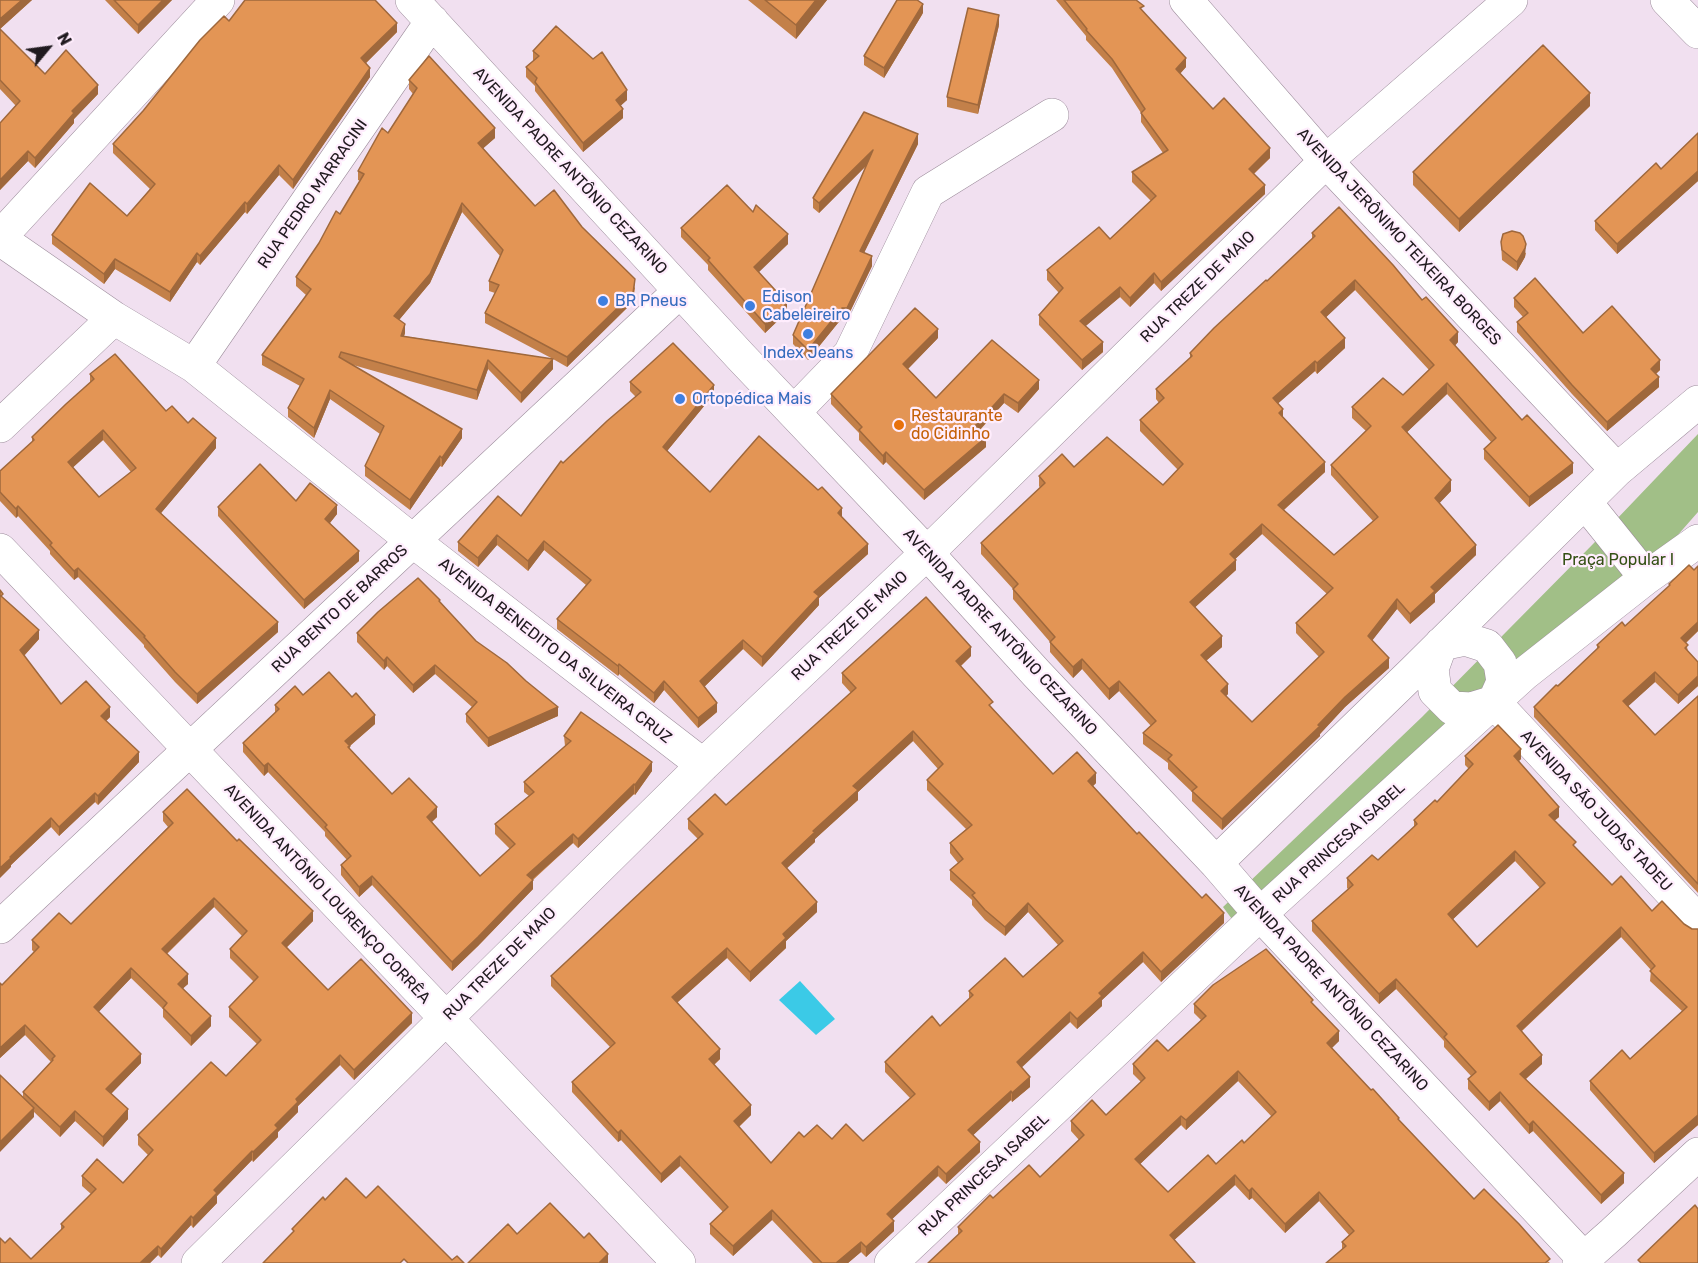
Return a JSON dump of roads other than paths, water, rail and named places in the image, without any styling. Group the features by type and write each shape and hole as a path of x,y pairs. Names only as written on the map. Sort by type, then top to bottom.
{"street":[{"path":"0,238 218,0"},
{"name":"AVENIDA JERÔNIMO TEIXEIRA BORGES","path":"1186,0 1326,161 1617,470"},
{"name":"RUA TREZE DE MAIO","path":"198,1263 703,765 927,553 1326,161 1511,0"},
{"path":"1667,0 1698,33"},
{"name":"AVENIDA PADRE ANTÔNIO CEZARINO","path":"422,10 680,291 1216,863 1260,914 1584,1261"},
{"name":"RUA PEDRO MARRACINI","path":"194,366 422,10"},
{"path":"794,412 850,354 928,192 1052,115"},
{"name":"AVENIDA BENEDITO DA SILVEIRA CRUZ","path":"0,238 114,318 194,366 413,541 703,765"},
{"name":"RUA BENTO DE BARROS","path":"0,927 680,291"},
{"path":"0,426 114,318"},
{"path":"1216,863 1617,470 1695,409"},
{"path":"1585,502 1647,578"},
{"name":"RUA PRINCESA ISABEL","path":"891,1263 1260,914 1524,674 1698,541"},
{"name":"AVENIDA ANTÔNIO LOURENÇO CORRÊA","path":"0,550 679,1263"},
{"path":"1465,639 1487,645 1500,663 1503,682 1494,702 1471,709 1452,708 1434,691 1432,669 1441,644 1465,639"},
{"name":"AVENIDA SÃO JUDAS TADEU","path":"1494,702 1698,921"},
{"path":"1584,1261 1698,1154"}],"water":[{"path":"800,981 835,1019 816,1035 779,1000"}],"place":[{"name":"BR Pneus","path":"603,301"},
{"name":"Edison Cabeleireiro","path":"750,306"},
{"name":"Index Jeans","path":"808,334"},
{"name":"Ortopédica Mais","path":"680,399"},
{"name":"Restaurante do Cidinho","path":"899,425"}],"park label":[{"name":"Praça Popular I","path":"1618,560"}]}
